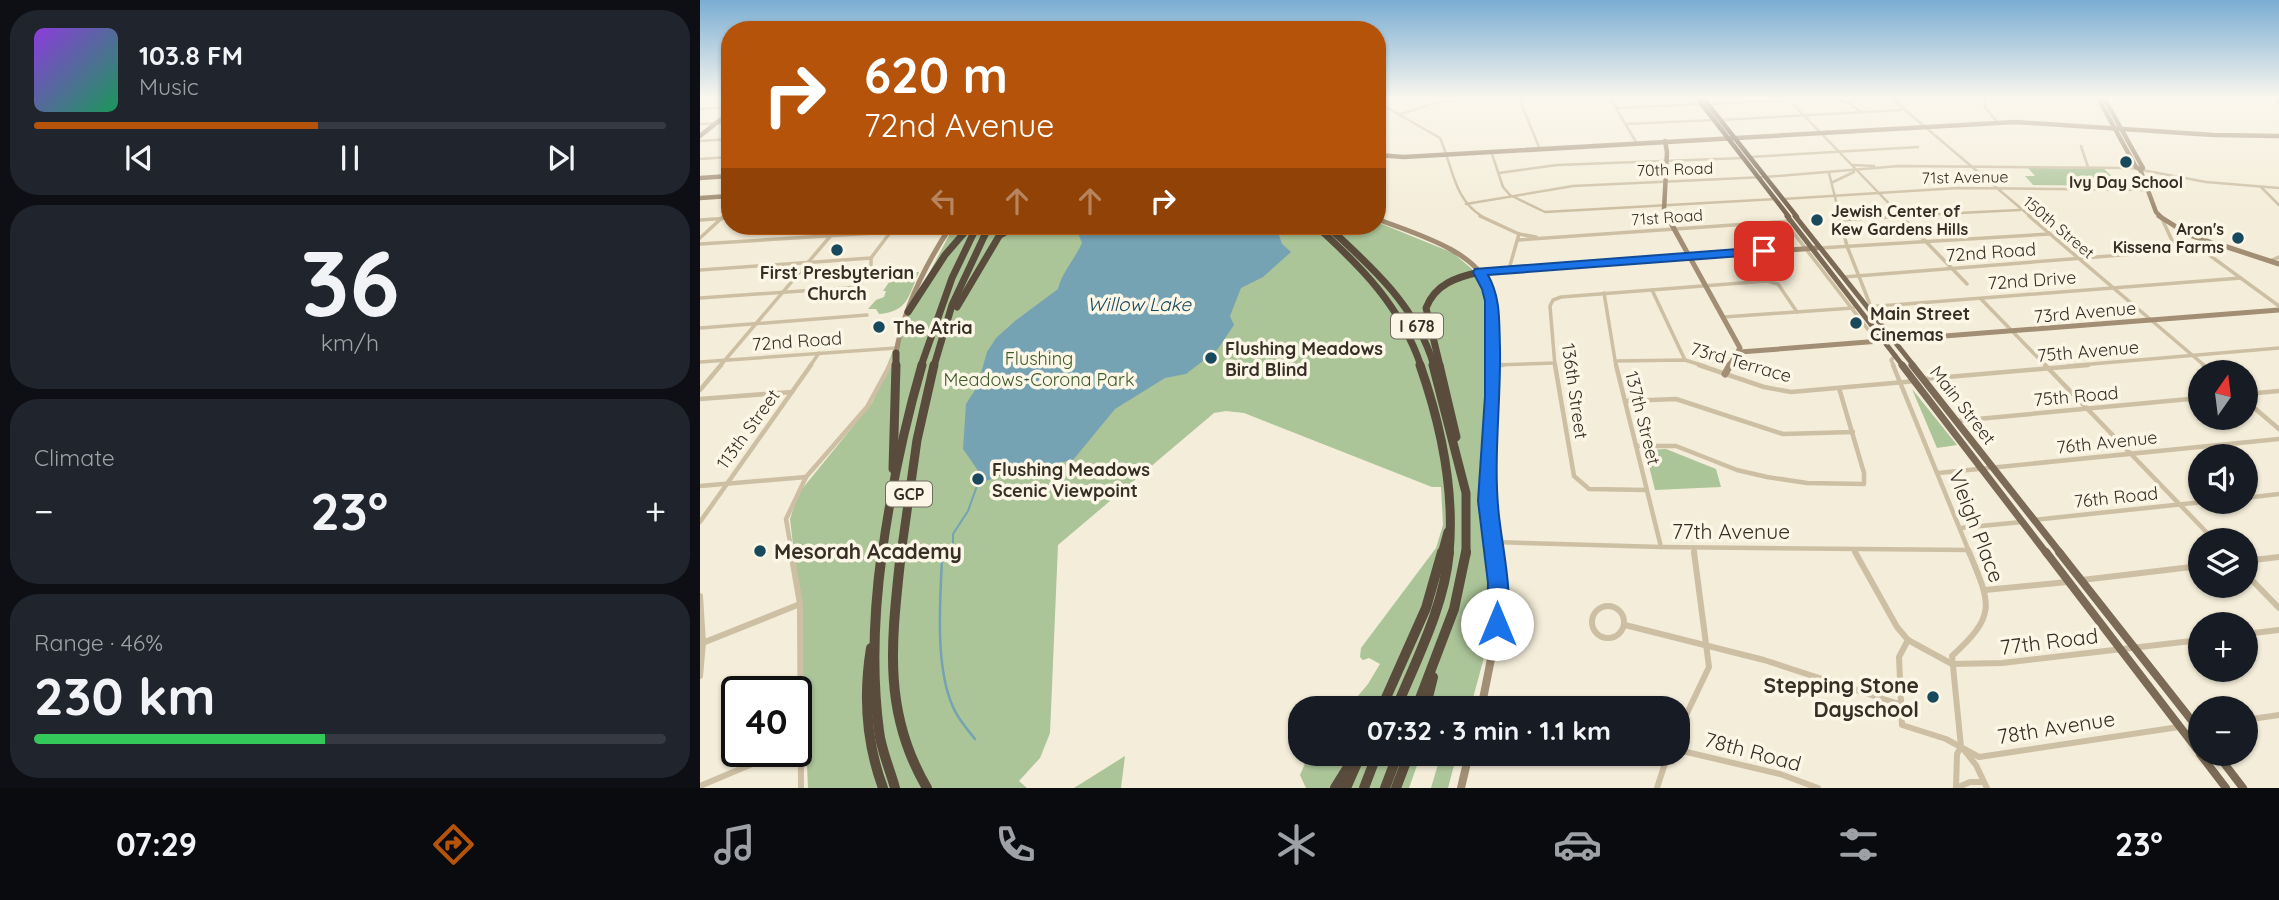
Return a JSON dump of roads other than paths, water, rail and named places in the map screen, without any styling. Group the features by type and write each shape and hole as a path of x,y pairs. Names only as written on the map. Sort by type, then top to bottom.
{"highway":[{"path":"908,312 945,255 962,235"},
{"name":"GCP","path":"895,788 880,743 873,638 894,482 910,407 933,327 954,271 972,235"},
{"name":"GCP","path":"927,788 908,753 899,727 894,690 893,643 900,558 926,404 947,325 967,269 984,235"},
{"path":"947,325 999,235"},
{"path":"995,241 1003,235"},
{"path":"1325,235 1330,238"},
{"name":"I 678","path":"1326,235 1384,293 1414,345 1445,463 1452,519 1449,555 1440,596 1401,696"},
{"name":"I 678","path":"1337,235 1382,278 1419,329 1429,353 1466,496 1467,540 1459,592 1421,696"},
{"path":"1457,454 1455,427 1426,308 1429,298 1442,285 1480,272"},
{"path":"894,482 896,350"},
{"path":"1387,696 1426,608 1452,519"},
{"path":"873,638 866,671 866,713 873,759 883,788"},
{"path":"1428,696 1438,654"},
{"path":"1335,788 1350,766"},
{"path":"1346,788 1354,766"},
{"path":"1364,788 1372,766"},
{"path":"1385,788 1393,766"},
{"path":"1396,788 1404,766"}],"main road":[{"name":"Main Street","path":"1728,135 1749,157 1813,248 1844,277 1982,468 2188,738"},
{"name":"Main Street","path":"1729,135 1743,158 1762,177"},
{"name":"Main Street","path":"1779,199 1789,222 1866,307"},
{"name":"Main Street","path":"1889,342 1896,355 1955,421 2188,716"},
{"name":"Main Street","path":"2209,766 2226,788"},
{"path":"2226,766 2243,788"}],"street":[{"path":"1435,135 1440,138 1448,153 1460,195 1466,204 1478,214 1519,234 1509,270"},
{"path":"1534,135 1539,147"},
{"path":"1632,135 1636,142"},
{"path":"1386,155 1779,135"},
{"path":"1823,135 1967,284"},
{"name":"150th Street","path":"1931,135 2199,360"},
{"path":"2123,135 2143,167 2140,170 2177,251"},
{"path":"2181,135 2279,137"},
{"path":"700,138 721,139"},
{"path":"1665,141 1667,162 1663,205 1724,317 1739,354 1725,374"},
{"path":"2081,146 2088,167"},
{"path":"1749,157 1918,147"},
{"path":"1491,150 1510,195"},
{"path":"700,159 721,158"},
{"path":"1499,173 1557,166 1743,158"},
{"name":"70th Road","path":"1853,165 2140,170"},
{"name":"70th Road","path":"1466,204 1573,186 1829,173 1885,166"},
{"path":"2140,170 2206,182 2279,188"},
{"path":"1833,182 1858,171"},
{"path":"1829,173 1839,220 1860,275 1866,307"},
{"path":"700,178 721,177"},
{"path":"2260,187 2279,205"},
{"name":"71st Avenue","path":"1510,195 1545,212 1958,188 2149,190"},
{"path":"700,198 721,197"},
{"path":"2155,204 2178,227 2225,247"},
{"path":"1839,220 2021,210"},
{"path":"700,220 720,219"},
{"path":"700,238 720,219"},
{"path":"2162,219 2189,235 2279,264"},
{"name":"71st Road","path":"1517,240 1789,222"},
{"path":"1386,223 1446,247 1480,272 1492,301 1493,365 1488,501 1498,583 1497,624 1483,696"},
{"name":"71st Road","path":"1519,234 1544,238"},
{"path":"1480,272 2050,234"},
{"path":"700,244 846,235"},
{"path":"700,298 859,287 871,267 872,258 889,235"},
{"path":"799,676 800,604 786,519 806,477 867,407 896,350 924,274 946,235"},
{"path":"700,390 831,236"},
{"name":"72nd Road","path":"1844,277 2225,247"},
{"name":"Main Street","path":"1813,248 1873,336 1889,342"},
{"path":"2201,249 2279,308"},
{"path":"2270,261 2279,257"},
{"path":"700,270 872,258"},
{"name":"72nd Drive","path":"1724,317 2241,278"},
{"path":"1604,293 1774,282 1797,312"},
{"path":"1652,290 1685,360"},
{"name":"136th Street","path":"1604,293 1553,300 1550,306 1555,363 1574,476 1579,484 1599,491 1646,490"},
{"name":"137th Street","path":"1604,293 1615,361 1661,547"},
{"path":"1981,298 2202,528"},
{"name":"73rd Avenue","path":"1739,354 2279,308"},
{"path":"700,328 867,315"},
{"name":"75th Avenue","path":"1900,383 2279,348"},
{"name":"72nd Road","path":"700,362 896,350"},
{"name":"113th Street","path":"700,522 725,483 820,353"},
{"name":"Vleigh Place","path":"1896,355 1891,360 1985,590 1989,608 1977,632 1952,656 1952,664"},
{"name":"73rd Terrace","path":"1615,361 1685,360 1780,391 1900,383"},
{"path":"1493,365 1555,363"},
{"path":"1636,446 1676,446 1737,470 1776,479 1807,483 1864,484 1864,473 1839,388"},
{"path":"2258,393 2279,391"},
{"path":"700,399 792,392"},
{"path":"1625,401 1675,399 1759,428 1783,433 1811,435 1853,432"},
{"name":"75th Road","path":"1955,421 2188,399"},
{"path":"2258,411 2279,429"},
{"name":"76th Avenue","path":"1938,473 2279,439"},
{"path":"700,486 806,477"},
{"path":"2258,496 2279,494"},
{"name":"76th Road","path":"2032,520 2188,504"},
{"path":"1960,528 2023,522"},
{"name":"77th Avenue","path":"1494,542 1693,548 1969,550"},
{"path":"1690,707 1709,667 1693,548"},
{"path":"1625,625 1706,643 1804,670 1900,704 1899,657 1908,640 1897,627 1854,549"},
{"path":"2258,559 2279,557"},
{"path":"2080,580 2188,567"},
{"path":"1985,590 2069,581"},
{"path":"2258,586 2279,608"},
{"path":"700,596 700,676"},
{"path":"701,643 800,604"},
{"path":"1608,607 1621,614 1625,625 1619,634 1607,636 1597,632 1590,619 1596,610 1608,607"},
{"path":"2258,632 2279,630"},
{"name":"77th Road","path":"1908,640 1952,664 2002,663 2188,641"},
{"path":"1952,664 1961,747 1976,765 1985,785"},
{"name":"78th Avenue","path":"1900,704 1902,725 1946,739 1979,757 2180,727"},
{"path":"2258,718 2279,715"},
{"path":"1961,747 1957,754 1956,788 1970,782 1985,785"},
{"name":"78th Road","path":"1690,753 1780,774 1818,788"},
{"path":"1461,788 1466,766"},
{"path":"1657,788 1664,766"},
{"path":"700,786 745,767"},
{"path":"800,767 801,788"}],"water":[{"name":"Willow Lake","path":"1079,235 1279,235 1282,244 1291,252 1263,277 1241,288 1230,316 1234,325 1217,350 1186,374 1165,378 1115,409 1073,460 1011,472 977,484 979,472 963,449 966,404 977,387 987,352 996,338 1015,321 1058,289 1082,243"}],"waterway":[{"path":"975,739 955,711 947,691 941,654 940,614 942,559 953,548 953,534 968,511 978,483"}],"place":[{"name":"Ivy Day School","path":"2126,162"},
{"name":"Jewish Center of Kew Gardens Hills","path":"1817,220"},
{"name":"Aron's Kissena Farms","path":"2238,238"},
{"name":"First Presbyterian Church","path":"837,250"},
{"name":"Main Street Cinemas","path":"1856,323"},
{"name":"The Atria","path":"879,327"},
{"name":"Flushing Meadows Bird Blind","path":"1211,358"},
{"name":"Flushing Meadows Scenic Viewpoint","path":"978,479"},
{"name":"Mesorah Academy","path":"760,551"},
{"name":"Stepping Stone Dayschool","path":"1933,697"}],"park label":[{"name":"Flushing Meadows-Corona Park","path":"1039,368"}]}
